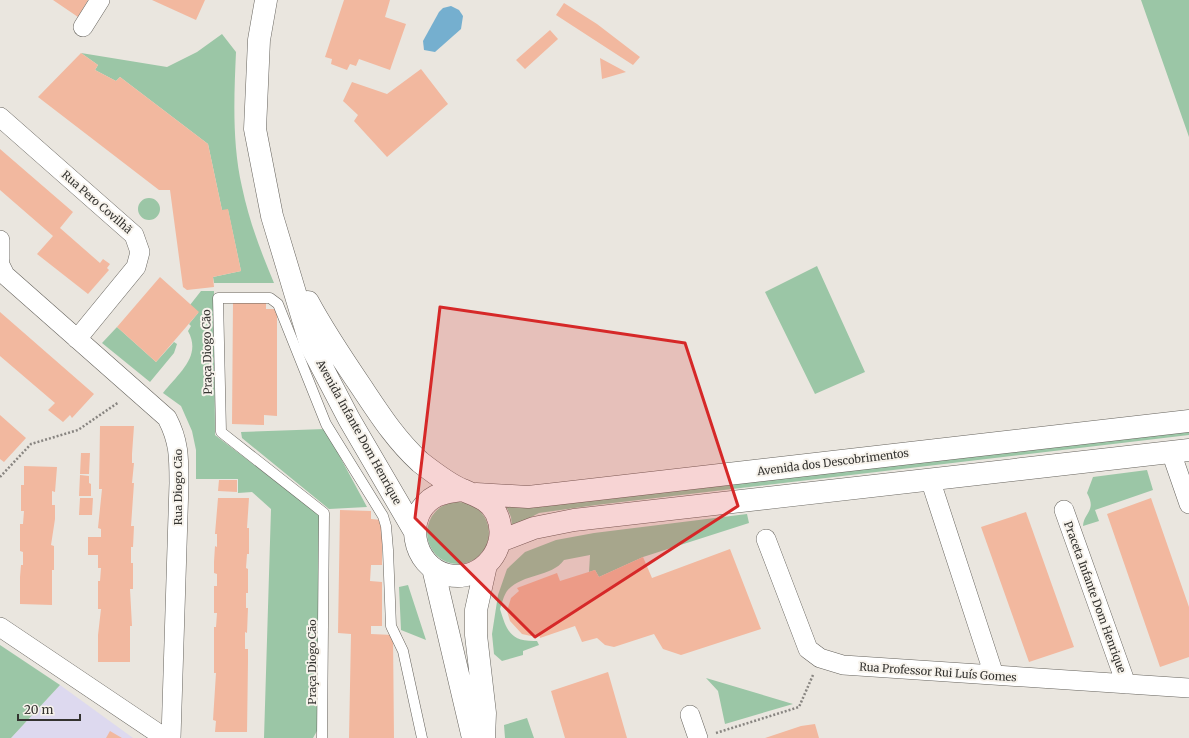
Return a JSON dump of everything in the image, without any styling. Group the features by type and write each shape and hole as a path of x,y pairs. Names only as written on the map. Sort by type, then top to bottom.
{"main road":[{"name":"Avenida Infante Dom Henrique","path":"266,0 259,40 255,129 272,216 311,346 349,420 415,532"},
{"name":"Avenida Infante Dom Henrique","path":"286,262 324,332 396,438 421,462 488,502 496,513 500,527 500,541 495,554 486,565 474,573 460,576 448,575 433,568 423,558 417,546 415,532 417,518 424,506 435,496 448,491 469,492"},
{"name":"Avenida dos Descobrimentos","path":"469,492 528,496 556,494 1189,421"},
{"path":"500,541 534,528 574,520 1180,451"},
{"name":"Avenida Infante Dom Henrique","path":"484,738 485,713 476,635 476,610 486,565"},
{"name":"Avenida Infante Dom Henrique","path":"433,568 473,738"}],"street":[{"path":"83,27 100,0"},
{"name":"Rua Pero Covilhã","path":"0,117 134,235 138,246 140,252 136,267 77,338"},
{"path":"0,240 0,259"},
{"name":"Rua Diogo Cão","path":"0,265 6,275 167,418 175,433 179,450 171,738"},
{"path":"1180,451 1189,504"},
{"path":"930,479 994,675"},
{"name":"Praceta Infante Dom Henrique","path":"1064,510 1126,684"},
{"name":"Rua Professor Rui Luís Gomes","path":"766,539 808,649 820,658 843,665 1189,688"},
{"path":"0,627 165,738"},
{"path":"690,715 707,736"}],"lane":[{"name":"Praça Diogo Cão","path":"322,738 324,513 221,432 218,298 270,298 278,304 326,424 382,516 386,526 388,550 391,626 403,651 422,738"}],"path":[{"path":"0,477 31,444 78,430 136,390"},
{"path":"707,736 799,707 820,658"}],"highlighted area":[{"path":"440,307 685,343 738,506 535,637 415,518"}],"shaded area":[{"path":"60,685 133,738 11,738"}],"green space":[{"path":"1141,0 1189,0 1189,137"},
{"path":"222,34 236,52 234,103 235,137 242,187 248,212 264,260 274,283 214,283 213,277 241,271 228,210 222,210 208,144 120,77 116,81 95,70 98,65 81,53 167,67 197,52"},
{"path":"149,198 157,201 160,209 157,217 149,220 141,217 138,209 141,201"},
{"path":"817,266 865,372 815,394 765,292"},
{"path":"201,291 214,291 215,435 320,515 317,731 313,738 264,738 271,509 252,492 238,493 238,479 196,479 196,450 192,431 181,406 163,393 182,371 190,356 192,340 188,331 191,326 189,324 198,313 190,305"},
{"path":"117,327 156,362 174,342 177,344 174,353 150,382 102,343"},
{"path":"325,429 367,507 329,509 242,438 241,432"},
{"path":"1189,429 1189,435 539,513 512,527 511,517 505,504"},
{"path":"1147,470 1153,490 1095,510 1099,521 1083,526 1091,504 1087,493 1093,477"},
{"path":"452,502 464,502 480,511 487,521 489,533 487,545 480,555 464,564 452,564 441,559 432,550 427,539 427,527 432,516 441,507"},
{"path":"747,514 749,523 643,557 599,577 595,570 589,572 590,555 564,560 552,570 520,581 507,591 500,609 505,624 511,634 521,640 537,641 539,645 523,651 523,655 502,661 494,654 492,634 498,595 507,569 525,552 556,540 594,533"},
{"path":"408,585 426,640 401,630 399,587"},
{"path":"0,645 60,685 11,738 0,738"},
{"path":"706,678 793,704 725,724 718,691"},
{"path":"527,718 534,738 505,738 504,725"}],"water":[{"path":"451,6 459,10 463,16 461,29 435,52 424,50 423,41 439,12 443,8"}],"building":[{"path":"53,0 88,0 78,17"},
{"path":"152,0 205,0 196,20"},
{"path":"344,0 390,0 385,17 406,24 390,70 359,59 356,66 350,64 347,70 331,64 332,59 325,57"},
{"path":"564,3 597,24 640,57 633,65 556,15"},
{"path":"550,30 558,39 525,69 516,60"},
{"path":"81,53 98,65 95,70 116,81 120,77 208,144 222,210 228,209 241,271 213,277 214,287 187,290 183,287 170,190 159,190 38,97"},
{"path":"600,58 626,72 602,79"},
{"path":"421,69 448,104 387,157 354,121 358,115 343,101 352,82 387,94"},
{"path":"0,149 73,212 60,228 100,263 103,259 110,264 107,268 109,270 88,294 37,254 53,236 0,190"},
{"path":"160,277 199,312 156,362 117,327"},
{"path":"233,301 266,301 266,309 277,309 277,416 264,415 264,425 232,424"},
{"path":"0,312 94,394 72,418 70,415 63,422 48,410 55,403 0,356"},
{"path":"0,415 26,438 4,462 0,459"},
{"path":"100,426 134,426 132,463 134,463 132,483 134,483 131,526 134,526 133,547 131,547 131,563 133,563 133,589 130,589 132,626 130,626 130,662 98,662 98,635 101,609 98,609 98,581 100,581 101,568 98,568 98,555 88,555 88,537 101,537 101,529 98,528 102,489 99,489"},
{"path":"81,453 90,453 89,474 80,474"},
{"path":"24,466 57,467 55,492 52,491 52,505 55,505 55,519 51,545 54,546 52,605 20,604 20,577 21,565 23,565 23,552 20,551 20,524 23,524 24,511 21,511 21,485 24,485"},
{"path":"80,475 89,476 91,496 79,496"},
{"path":"219,480 237,480 237,492 218,491"},
{"path":"80,498 93,498 92,515 79,515"},
{"path":"218,498 249,498 247,528 249,528 249,554 247,554 246,568 248,569 248,593 246,593 246,608 248,608 247,633 245,632 245,649 248,649 247,732 215,732 216,721 213,720 216,673 214,673 214,627 216,627 217,613 214,613 214,586 217,586 217,574 214,573 214,562 215,546 217,547 217,534 215,534"},
{"path":"1151,498 1189,607 1189,657 1160,667 1107,514"},
{"path":"340,510 371,511 371,519 382,520 382,565 371,565 370,581 382,582 382,626 371,626 371,634 393,635 394,738 349,738 351,634 338,633"},
{"path":"1026,512 1074,647 1029,662 981,527"},
{"path":"730,549 761,629 681,655 663,649 654,634 614,647 605,645 597,638 582,642 575,626 540,638 539,635 531,636 522,634 510,621 507,611 511,598 519,591 517,588 557,573 560,581 595,570 599,577 643,557 652,578"},
{"path":"608,672 627,738 565,738 551,691"},
{"path":"815,724 819,738 765,738 801,726"},
{"path":"110,731 122,738 106,738"}]}
